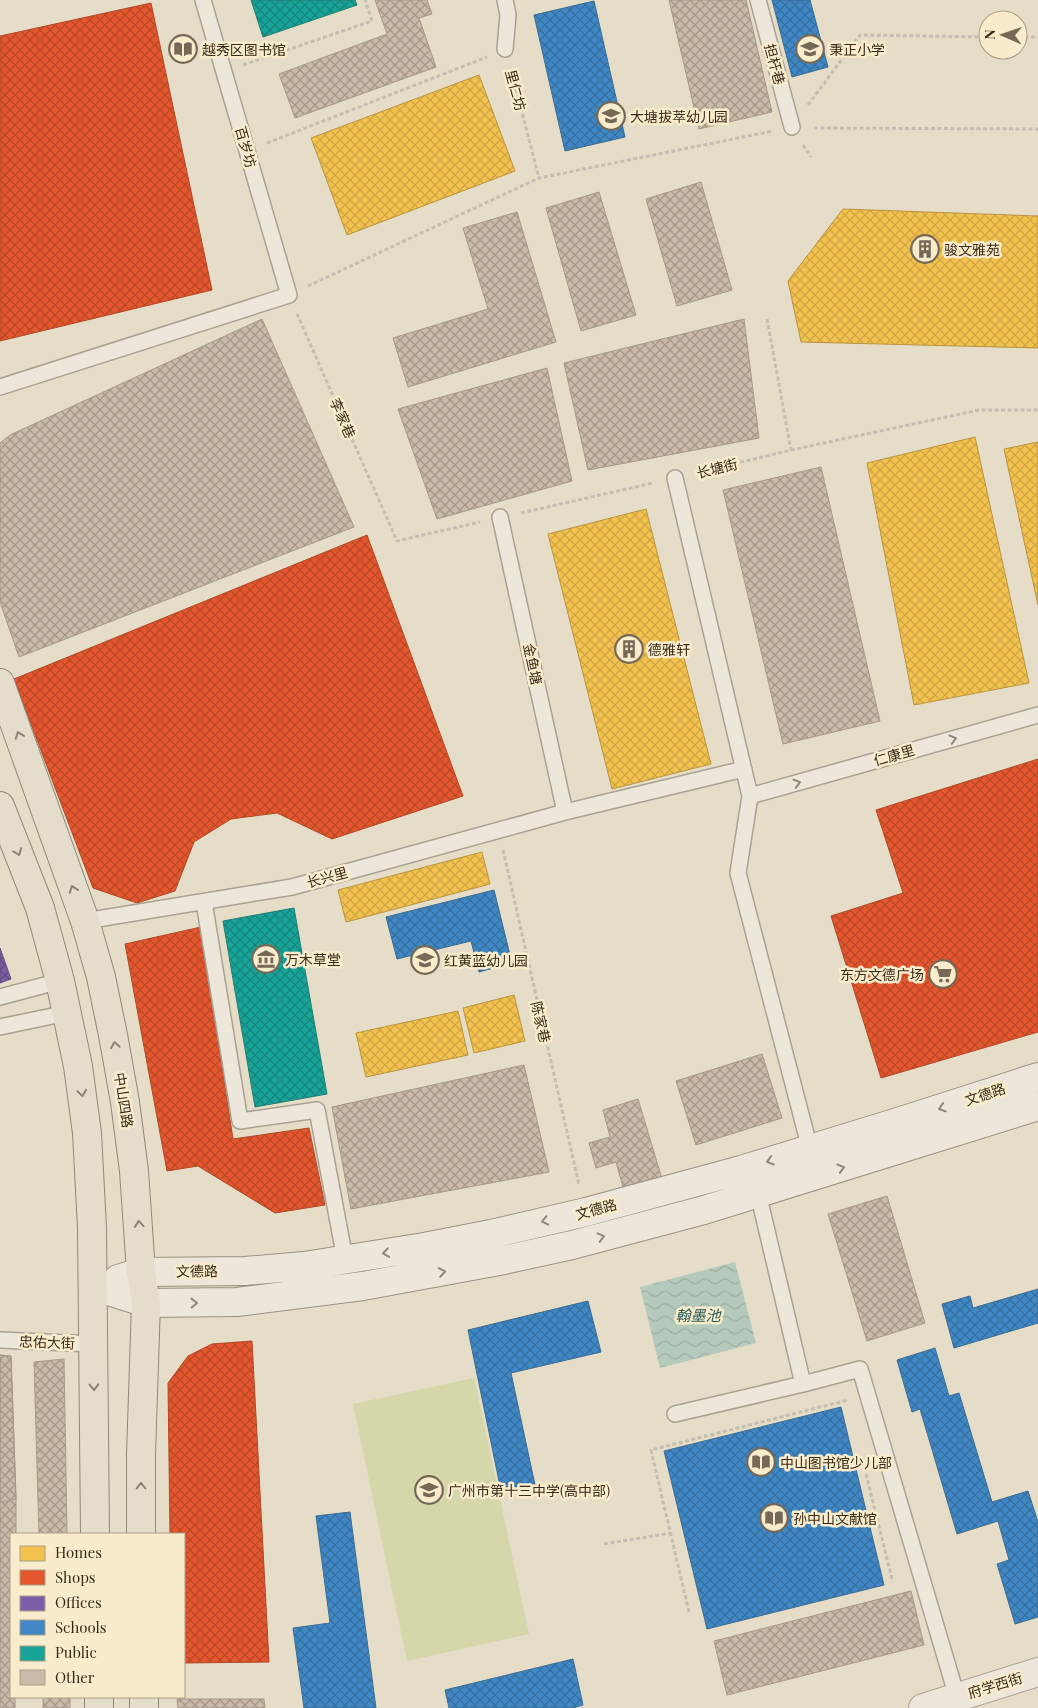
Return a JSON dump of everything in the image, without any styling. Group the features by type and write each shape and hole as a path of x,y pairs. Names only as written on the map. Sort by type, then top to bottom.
{"main road":[{"name":"中山四路","path":"0,682 85,921 101,977 125,1102 134,1171 141,1272 146,1302 140,1533"},
{"path":"0,806 40,908 60,981 78,1066 87,1133 91,1186 93,1286 95,1533"},
{"name":"文德路","path":"93,1286 141,1272 246,1271 345,1260 434,1245 586,1212 741,1170 1038,1077"},
{"name":"文德路","path":"93,1286 146,1302 237,1302 363,1286 434,1273 572,1245 695,1212 1038,1106"},
{"name":"府学西街","path":"924,1708 1038,1672"}],"lane":[{"name":"百岁坊","path":"203,0 289,295"},
{"path":"505,0 508,15 506,49"},
{"name":"担杆巷","path":"758,0 792,128"},
{"path":"0,387 289,295"},
{"path":"675,478 750,796 738,873 810,1149"},
{"name":"金鱼塘","path":"500,517 565,812"},
{"name":"仁康里","path":"750,796 1038,715"},
{"name":"长兴里","path":"85,921 292,886 565,812 744,769"},
{"path":"204,902 240,1121 317,1110 345,1260"},
{"path":"0,997 60,981"},
{"path":"0,1027 67,1013"},
{"path":"758,1193 803,1384"},
{"name":"忠佑大街","path":"0,1340 93,1344"},
{"path":"675,1414 860,1370 957,1697"}],"path":[{"path":"224,72 372,21 365,0"},
{"path":"792,128 860,35 978,37"},
{"path":"247,151 506,49"},
{"name":"里仁坊","path":"506,49 539,178"},
{"path":"289,295 539,178 792,128 1038,129"},
{"name":"李家巷","path":"289,295 397,541"},
{"path":"768,319 791,450"},
{"name":"长塘街","path":"397,541 791,450 979,410 1038,410"},
{"name":"陈家巷","path":"498,831 586,1212"},
{"path":"689,1612 651,1450 848,1400 850,1410"},
{"path":"864,1466 892,1579"},
{"path":"604,1544 670,1532"}],"green space":[{"path":"474,1378 529,1634 407,1661 353,1404"}],"water":[{"name":"翰墨池","path":"735,1262 756,1343 660,1368 640,1287"}],"building: Homes":[{"path":"479,75 515,171 347,235 311,138"},
{"name":"骏文雅苑","path":"843,209 1038,216 1038,348 801,342 788,281"},
{"path":"975,437 1029,683 914,705 867,463"},
{"path":"1038,442 1038,605 1004,449"},
{"name":"德雅轩","path":"646,509 711,764 612,789 548,534"},
{"path":"482,852 490,884 346,922 338,890"},
{"path":"514,995 525,1041 474,1053 463,1008"},
{"path":"458,1011 468,1055 366,1077 356,1033"}],"building: Shops":[{"path":"151,3 212,290 0,341 0,36"},
{"path":"367,535 463,796 332,839 277,813 231,819 194,842 175,891 137,903 93,888 14,679"},
{"name":"东方文德广场","path":"1038,759 1038,1032 881,1078 831,916 903,893 876,810"},
{"path":"201,927 233,1139 309,1128 325,1205 275,1213 198,1166 167,1171 125,944"},
{"path":"252,1341 269,1662 185,1663 185,1533 170,1533 168,1383 188,1356 212,1344"}],"building: Offices":[{"path":"0,948 11,979 0,983"}],"building: Schools":[{"path":"772,0 810,0 828,67 792,77"},
{"path":"594,1 625,137 565,151 534,15"},
{"path":"494,890 512,963 479,972 471,941 397,959 386,917"},
{"path":"1038,1289 1038,1323 954,1348 942,1304 970,1296 973,1308"},
{"path":"588,1301 601,1352 511,1373 535,1485 501,1491 468,1330"},
{"path":"935,1348 949,1396 959,1393 992,1502 1028,1491 1038,1522 1038,1617 1015,1624 997,1564 1009,1560 998,1521 957,1534 920,1409 912,1412 897,1360"},
{"name":"孙中山文献馆","path":"841,1407 884,1585 707,1629 664,1451"},
{"path":"350,1512 376,1708 304,1708 293,1628 330,1623 316,1516"},
{"path":"573,1659 583,1705 573,1708 449,1708 445,1690"}],"building: Public":[{"path":"251,0 355,0 357,5 263,37"},
{"name":"万木草堂","path":"294,908 327,1094 255,1107 223,921"}],"building: Other":[{"path":"375,0 427,0 432,14 419,18 436,67 295,118 279,74 387,34"},
{"path":"669,0 746,0 772,112 699,129"},
{"path":"701,182 732,290 677,306 646,199"},
{"path":"599,192 636,315 581,331 546,208"},
{"path":"517,212 556,342 408,387 393,338 488,309 463,228"},
{"path":"262,319 354,527 19,657 0,602 0,443 10,435"},
{"path":"744,319 759,438 588,470 564,363"},
{"path":"547,368 572,481 437,519 398,409"},
{"path":"821,467 880,721 783,744 723,490"},
{"path":"762,1054 782,1118 696,1145 676,1081"},
{"path":"524,1065 549,1172 351,1209 332,1107"},
{"path":"638,1099 662,1179 624,1191 616,1162 596,1168 589,1143 610,1137 603,1110"},
{"path":"887,1196 925,1323 867,1341 828,1214"},
{"path":"0,1355 11,1356 16,1533 10,1533 10,1698 15,1698 15,1708 0,1708"},
{"path":"0,1355 11,1356 16,1499 0,1503"},
{"path":"64,1359 67,1533 39,1533 34,1362"},
{"path":"911,1591 924,1645 727,1695 714,1641"},
{"path":"43,1698 70,1698 70,1708 43,1708"},
{"path":"177,1699 264,1699 265,1708 178,1708"}],"place":[{"name":"越秀区图书馆","path":"183,49"},
{"name":"秉正小学","path":"810,49"},
{"name":"大塘拔萃幼儿园","path":"611,116"},
{"name":"骏文雅苑","path":"925,249"},
{"name":"德雅轩","path":"629,649"},
{"name":"万木草堂","path":"266,959"},
{"name":"红黄蓝幼儿园","path":"425,960"},
{"name":"东方文德广场","path":"943,974"},
{"name":"中山图书馆少儿部","path":"761,1462"},
{"name":"广州市第十三中学(高中部)","path":"429,1490"},
{"name":"孙中山文献馆","path":"774,1518"}]}
